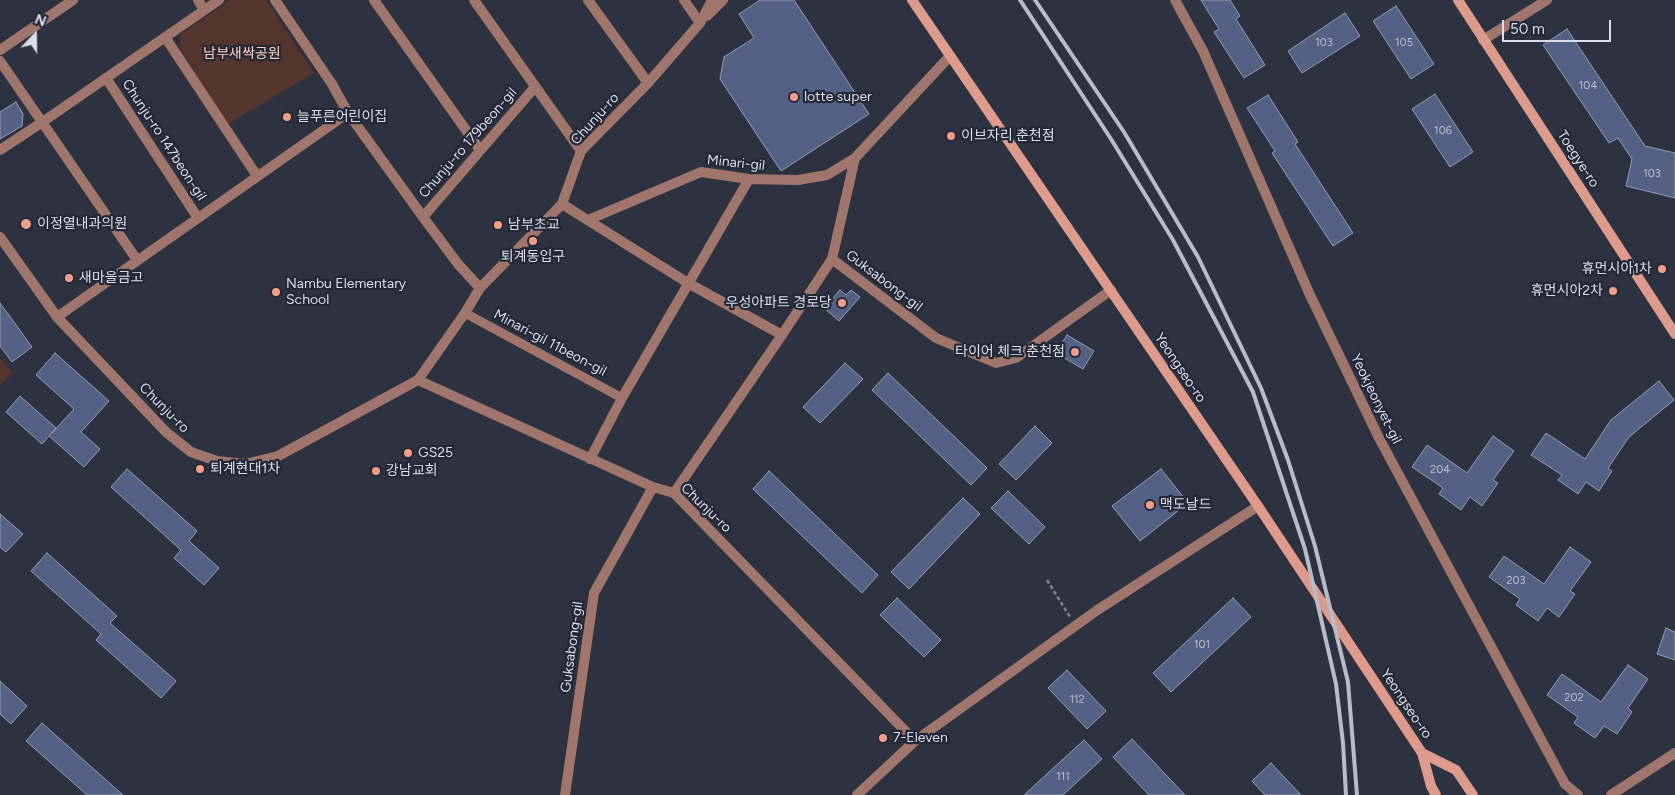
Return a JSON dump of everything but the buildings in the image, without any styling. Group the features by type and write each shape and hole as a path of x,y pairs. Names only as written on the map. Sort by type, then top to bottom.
{"street":[{"path":"0,50 73,0"},
{"path":"198,0 204,10"},
{"name":"Chunju-ro 147beon-gil","path":"0,150 219,0"},
{"name":"Chunju-ro 179beon-gil","path":"275,0 332,84 348,113 458,264 480,288"},
{"path":"374,0 480,150"},
{"path":"474,0 582,151"},
{"path":"588,0 648,83"},
{"path":"684,0 700,23 723,0"},
{"name":"Chunju-ro","path":"0,237 57,317 166,432 191,452 217,461 245,464 278,456 418,380 465,313 480,288 562,204 582,151 648,83 700,23 712,0"},
{"name":"Yeongseo-ro","path":"912,0 1258,506 1422,753 1431,786 1436,795"},
{"name":"Yeokjeonyet-gil","path":"1175,0 1203,52 1310,296 1379,438 1565,784 1578,795"},
{"name":"Toegye-ro","path":"1458,0 1675,334"},
{"path":"1484,40 1547,0"},
{"path":"165,38 257,176"},
{"name":"Minari-gil","path":"588,220 701,172 749,179 798,180 827,175 855,158 950,56"},
{"path":"0,61 137,260"},
{"name":"Chunju-ro 147beon-gil","path":"106,78 198,218"},
{"name":"Chunju-ro 179beon-gil","path":"423,217 535,87"},
{"path":"57,317 348,113"},
{"path":"832,259 855,158"},
{"path":"590,459 622,398 749,179"},
{"path":"562,204 688,283 782,335"},
{"name":"Guksabong-gil","path":"674,493 832,259 936,338 996,363 1016,358 1111,290"},
{"name":"Chunju-ro","path":"418,380 653,487 674,493 915,741"},
{"name":"Guksabong-gil","path":"566,795 594,593 653,487"},
{"path":"857,795 915,741 1096,611 1258,506"},
{"name":"Yeongseo-ro","path":"1422,753 1456,770 1473,795"},
{"path":"1613,794 1673,758"}],"lane":[{"name":"Minari-gil 11beon-gil","path":"465,313 622,398"}],"path":[{"path":"1047,580 1075,626"}],"green space":[{"name":"남부새싹공원","path":"230,0 266,0 314,73 227,125 179,46 181,34"},
{"path":"0,358 13,374 0,385"}],"railway":[{"path":"1020,0 1111,139 1173,240 1253,392 1305,549 1336,684 1343,743 1346,795"},
{"path":"1035,0 1124,132 1198,257 1261,388 1288,460 1315,546 1348,682 1357,795"}],"place":[{"name":"lotte super","path":"794,97"},
{"name":"늘푸른어린이집","path":"287,117"},
{"name":"이브자리 춘천점","path":"951,136"},
{"name":"이정열내과의원","path":"26,224"},
{"name":"남부초교","path":"498,225"},
{"name":"퇴계동입구","path":"533,241"},
{"name":"휴먼시아1차","path":"1662,269"},
{"name":"새마을금고","path":"69,278"},
{"name":"휴먼시아2차","path":"1613,291"},
{"name":"Nambu Elementary School","path":"276,292"},
{"name":"우성아파트 경로당","path":"842,303"},
{"name":"타이어 체크 춘천점","path":"1075,352"},
{"name":"GS25","path":"408,453"},
{"name":"퇴계현대1차","path":"200,469"},
{"name":"강남교회","path":"376,471"},
{"name":"맥도날드","path":"1150,505"},
{"name":"7-Eleven","path":"883,738"}]}
